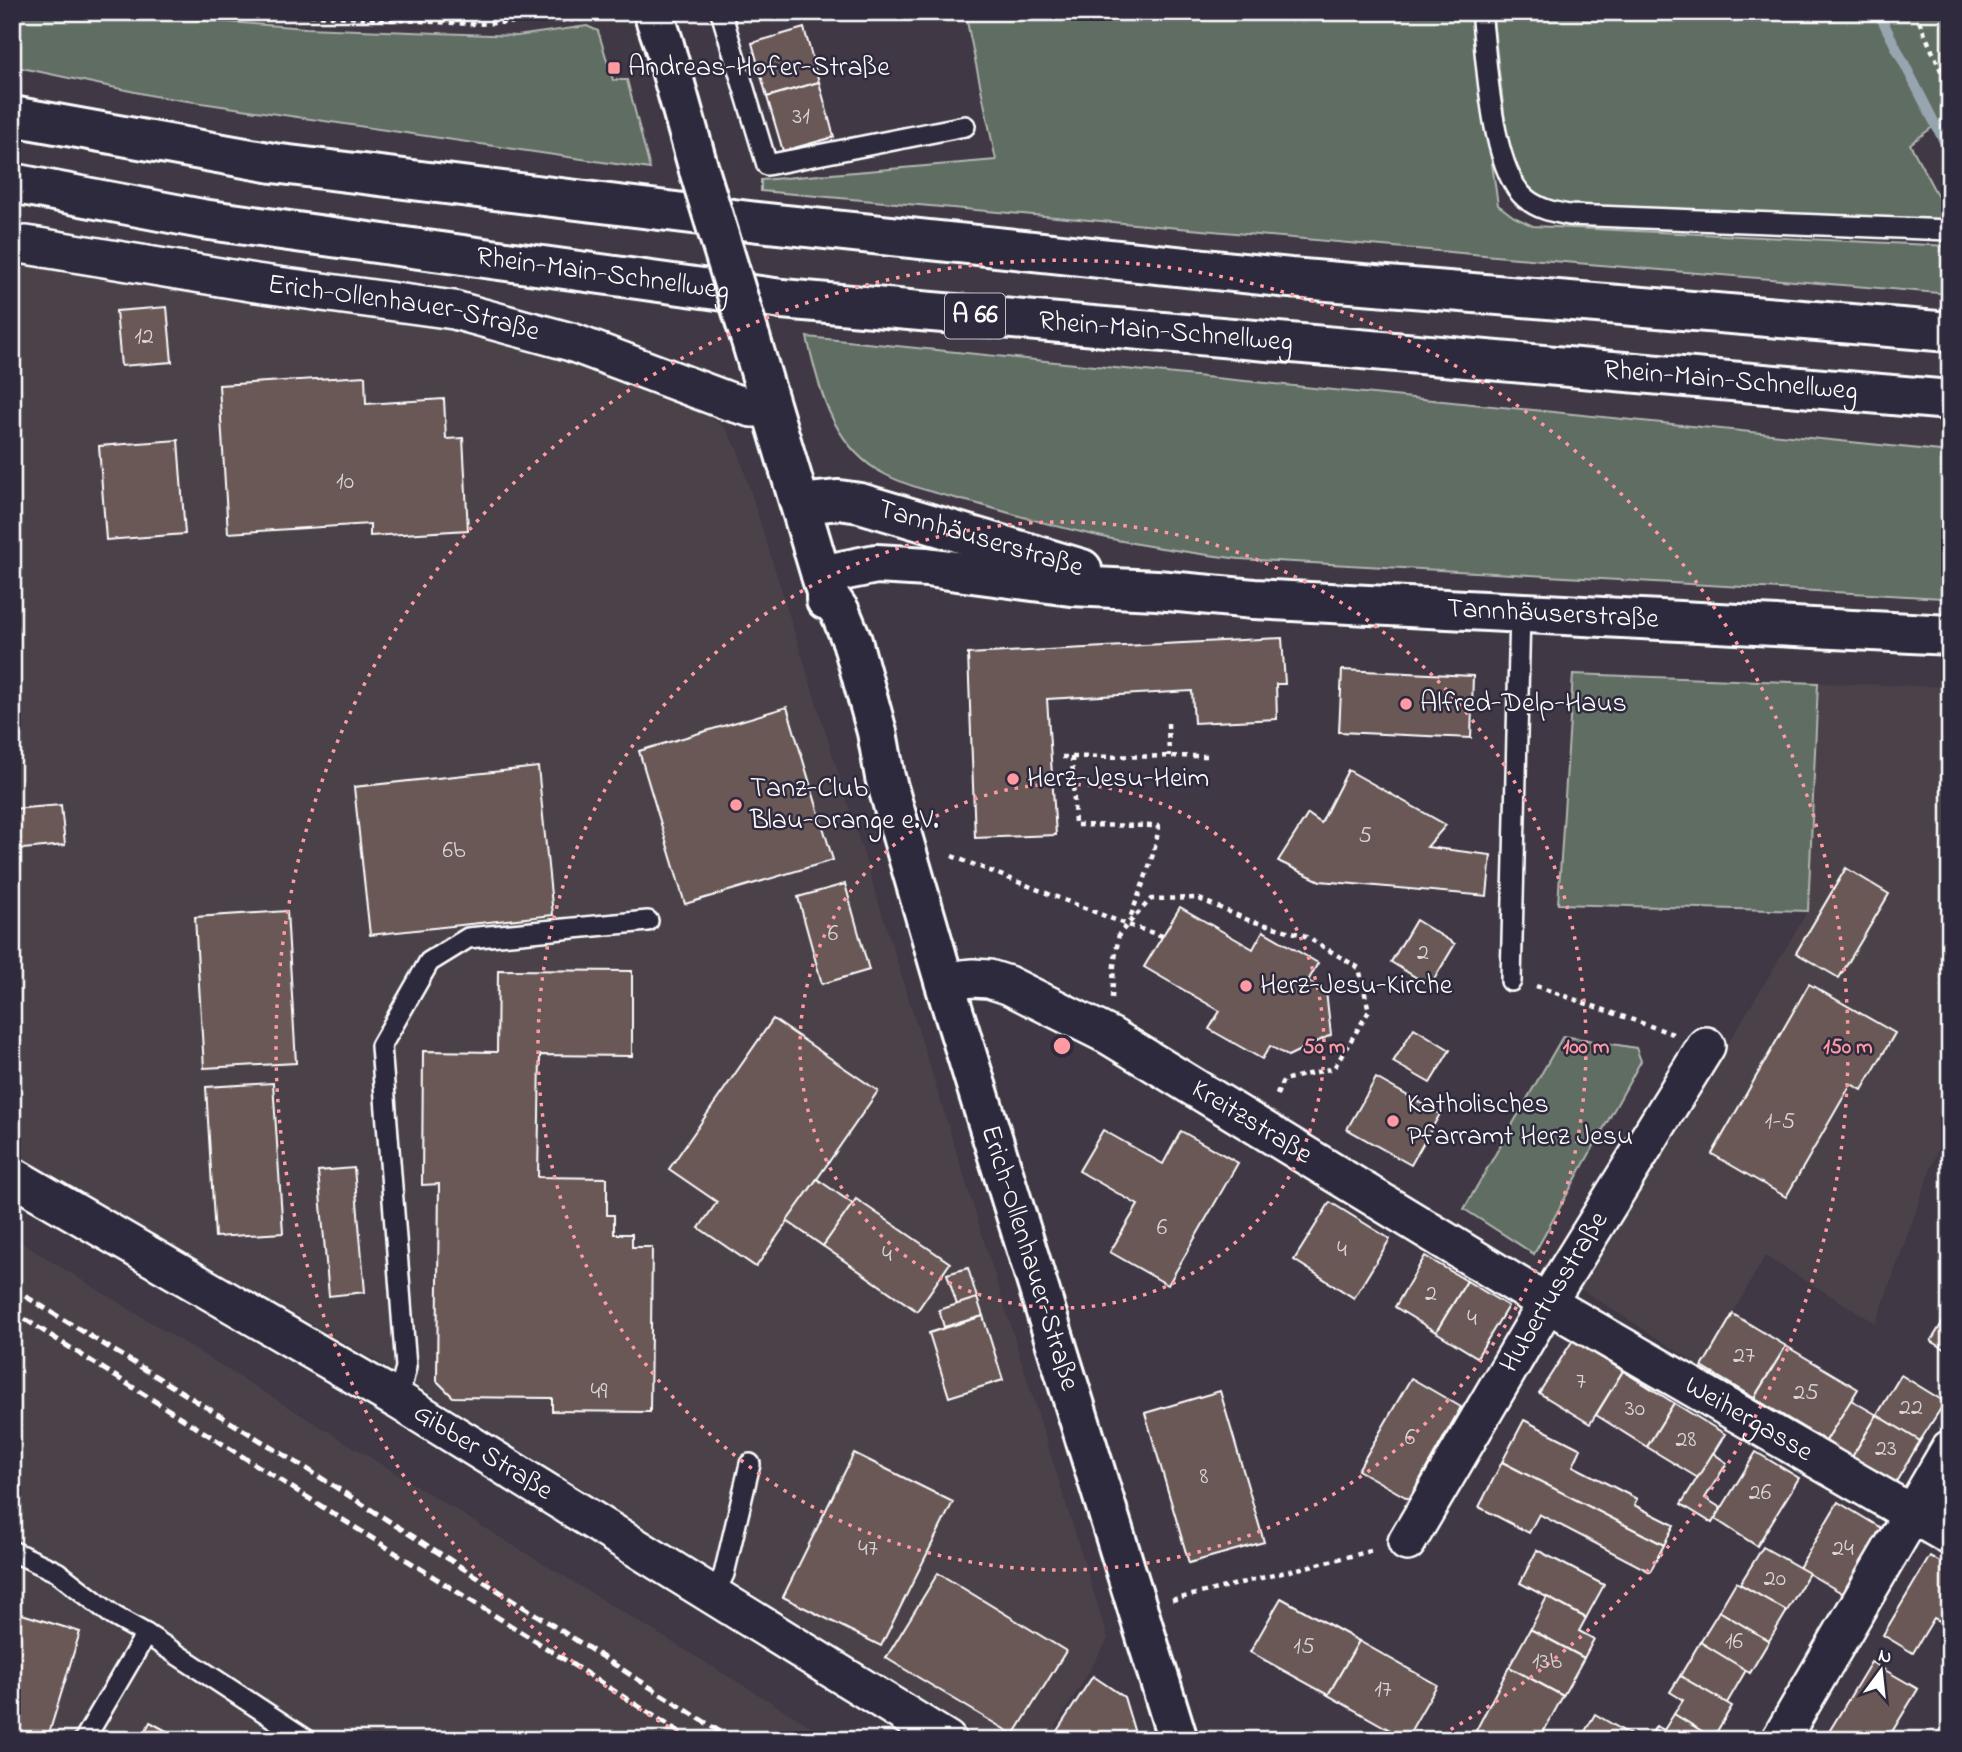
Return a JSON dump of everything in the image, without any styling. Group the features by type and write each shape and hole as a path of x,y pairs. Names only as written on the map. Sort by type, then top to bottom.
{"main road":[{"name":"Erich-Ollenhauer-Straße","path":"640,14 663,41 699,170 824,583 852,641 877,732 885,777 944,981 1178,1740"},
{"path":"12,116 273,163 758,222 1290,278 1947,332"},
{"name":"Rhein-Main-Schnellweg","path":"12,183 202,219 782,299 1947,399"},
{"name":"Tannhäuserstraße","path":"800,504 839,500 871,506 1157,590"},
{"name":"Tannhäuserstraße","path":"824,583 876,564 1071,586 1337,604 1950,635"}],"street":[{"name":"Erich-Ollenhauer-Straße","path":"26,245 256,283 454,310 571,342 625,360 728,401 752,408 770,408"},
{"name":"Kreitzstraße","path":"944,981 973,978 989,979 1008,985 1110,1036 1547,1303"},
{"name":"Hubertusstraße","path":"1407,1542 1547,1303 1706,1046"},
{"name":"Gibber Straße","path":"12,1176 398,1400 947,1740"},
{"name":"Weihergasse","path":"1547,1303 1950,1536"},
{"path":"1780,1740 1950,1449"}],"lane":[{"path":"721,12 767,165 965,126"},
{"path":"1481,12 1496,133 1502,159 1511,183 1525,198 1542,209 1569,215 1950,230"},
{"path":"1511,981 1520,612"},
{"path":"398,1400 406,1367 381,1046 429,962 468,938 648,922"},
{"path":"713,1596 727,1563 750,1464"},
{"path":"12,1551 57,1572 114,1616 146,1634 307,1740"},
{"path":"84,1740 146,1634"}],"path":[{"path":"260,12 471,24 614,19 640,14"},
{"path":"1915,12 1950,91"},
{"path":"1168,723 1169,756"},
{"path":"1062,757 1209,756"},
{"path":"1072,757 1074,825 1158,826 1158,842 1128,925"},
{"path":"952,856 1128,925 1163,936"},
{"path":"1110,1036 1114,965 1119,934 1151,899 1197,898 1248,920 1303,935 1359,968 1369,1011 1334,1068 1283,1080 1261,1130"},
{"path":"1511,981 1539,986 1706,1046"},
{"path":"1161,1602 1407,1542"}],"shaded area":[{"path":"12,256 466,329 639,383 707,414 725,428 737,448 1108,1639 1048,1740 988,1740 379,1362 12,1154"},
{"path":"1818,683 1950,687 1950,1115 1876,1323 1765,1256 1702,1367 1581,1289 1808,911"},
{"path":"12,1237 509,1543 833,1740 12,1740"}],"green space":[{"path":"12,12 98,12 306,28 517,36 587,26 598,31 613,80 627,80 650,169 154,96 12,66"},
{"path":"965,12 1470,12 1498,205 1514,217 1533,226 1950,246 1950,294 761,191 761,180 996,160"},
{"path":"1492,12 1950,12 1950,114 1910,144 1947,214 1945,220 1938,223 1566,209 1529,193 1509,154"},
{"path":"807,337 1950,452 1950,594 1943,598 1239,559 1101,537 926,490 877,470 848,444 829,411"},
{"path":"1573,674 1818,683 1808,911 1558,904"},
{"path":"1563,1036 1636,1048 1641,1061 1534,1254 1464,1209"}],"building":[{"path":"804,28 819,82 767,97 752,43"},
{"path":"819,82 834,137 783,151 767,97"},
{"path":"167,307 172,362 121,366 116,311"},
{"path":"365,376 366,404 444,399 446,439 463,438 468,530 370,536 370,524 228,533 219,385"},
{"path":"178,440 185,534 106,540 99,446"},
{"name":"Herz-Jesu-Heim","path":"1282,638 1285,684 1276,684 1277,719 1194,723 1192,691 1047,699 1056,835 975,838 968,654"},
{"name":"Alfred-Delp-Haus","path":"1342,670 1473,676 1471,738 1339,732"},
{"name":"Tanz-Club Blau-Orange e.V.","path":"787,707 833,860 685,904 639,751"},
{"path":"538,767 553,915 370,935 354,787"},
{"path":"1348,770 1446,825 1427,847 1491,855 1487,896 1320,881 1278,861 1308,814 1321,823"},
{"path":"61,805 65,845 12,850 12,809"},
{"path":"1846,868 1889,894 1839,978 1796,953"},
{"path":"845,884 869,970 822,984 798,897"},
{"name":"Herz-Jesu-Kirche","path":"1180,907 1253,949 1263,931 1318,963 1308,981 1326,991 1331,1035 1288,1056 1270,1046 1262,1059 1209,1029 1220,1011 1144,967"},
{"path":"287,911 296,1063 204,1068 195,917"},
{"path":"1416,920 1455,944 1430,986 1391,962"},
{"path":"498,970 632,971 632,1056 540,1055 538,1177 607,1178 607,1215 614,1215 614,1234 632,1234 632,1247 652,1247 650,1412 552,1411 552,1398 453,1397 437,1381 439,1184 422,1185 423,1051 497,1052"},
{"path":"1809,984 1895,1033 1862,1090 1851,1084 1786,1197 1712,1154"},
{"path":"773,1019 878,1091 756,1267 699,1228 717,1202 669,1169"},
{"path":"1414,1028 1450,1050 1430,1083 1393,1062"},
{"name":"Katholisches Pfarramt Herz Jesu","path":"1376,1078 1440,1114 1411,1165 1347,1129"},
{"path":"273,1083 283,1233 215,1237 206,1087"},
{"path":"1103,1130 1163,1164 1181,1131 1238,1163 1168,1285 1110,1252 1138,1205 1079,1171"},
{"path":"354,1168 365,1292 329,1296 318,1171"},
{"path":"817,1179 853,1204 823,1246 787,1221"},
{"path":"856,1199 950,1263 917,1311 823,1246"},
{"path":"1330,1202 1390,1239 1354,1298 1294,1260"},
{"path":"1425,1256 1467,1281 1436,1332 1395,1307"},
{"path":"968,1268 977,1298 957,1305 947,1274"},
{"path":"1467,1281 1508,1306 1477,1357 1436,1332"},
{"path":"977,1298 983,1316 944,1327 939,1310"},
{"path":"1950,1310 1950,1352 1931,1341"},
{"path":"1733,1314 1786,1346 1754,1398 1702,1367"},
{"path":"983,1316 1003,1380 949,1397 929,1333"},
{"path":"1573,1340 1623,1371 1590,1424 1539,1393"},
{"path":"1786,1346 1858,1389 1826,1441 1754,1398"},
{"path":"1623,1371 1674,1403 1647,1447 1596,1415"},
{"path":"1901,1375 1945,1402 1920,1441 1877,1415"},
{"path":"1411,1378 1461,1407 1409,1499 1358,1470"},
{"path":"1220,1391 1264,1542 1189,1563 1145,1413"},
{"path":"1851,1400 1877,1415 1852,1457 1826,1441"},
{"path":"1674,1403 1725,1434 1698,1478 1647,1447"},
{"path":"1877,1415 1920,1441 1896,1482 1852,1457"},
{"path":"1524,1420 1581,1449 1573,1466 1637,1499 1634,1505 1674,1525 1664,1545 1502,1462"},
{"path":"1756,1452 1799,1478 1757,1546 1715,1519"},
{"path":"854,1453 953,1502 881,1646 783,1597"},
{"path":"1713,1453 1727,1463 1705,1498 1721,1508 1712,1523 1681,1504"},
{"path":"1502,1462 1664,1545 1650,1572 1539,1514 1529,1533 1479,1507"},
{"path":"1838,1502 1886,1531 1847,1596 1799,1568"},
{"path":"1763,1547 1809,1573 1787,1611 1740,1584"},
{"path":"1537,1550 1604,1585 1586,1618 1520,1583"},
{"path":"1930,1556 1950,1568 1950,1626 1934,1618 1913,1653 1883,1635"},
{"path":"938,1573 1066,1651 1014,1735 886,1658"},
{"path":"1736,1582 1787,1611 1769,1641 1719,1611"},
{"path":"1547,1597 1586,1618 1579,1631 1594,1639 1584,1658 1530,1629"},
{"path":"1281,1598 1359,1641 1328,1695 1250,1652"},
{"path":"12,1611 80,1632 47,1740 12,1740"},
{"path":"1719,1611 1769,1641 1750,1673 1700,1642"},
{"path":"1530,1629 1584,1658 1563,1696 1509,1667"},
{"path":"1359,1641 1437,1685 1406,1739 1328,1695"},
{"path":"1700,1642 1746,1670 1727,1703 1680,1676"},
{"path":"1871,1662 1918,1689 1887,1740 1824,1740"},
{"path":"1509,1667 1563,1696 1539,1740 1471,1740"},
{"path":"1093,1676 1124,1697 1137,1740 1051,1740"},
{"path":"1680,1676 1732,1706 1713,1738 1674,1714 1683,1700 1670,1692"},
{"path":"1595,1714 1639,1740 1580,1740"},
{"path":"1674,1714 1713,1738 1712,1740 1648,1740 1656,1726 1664,1730"},
{"path":"150,1722 183,1740 141,1740"}],"waterway":[{"path":"1878,12 1950,153"}],"railway":[{"path":"12,1288 307,1469 733,1740"},
{"path":"12,1311 692,1740"}],"place":[{"name":"Andreas-Hofer-Straße","path":"614,68"},
{"name":"Alfred-Delp-Haus","path":"1406,704"},
{"name":"Herz-Jesu-Heim","path":"1013,779"},
{"name":"Tanz-Club Blau-Orange e.V.","path":"736,805"},
{"name":"Herz-Jesu-Kirche","path":"1246,986"},
{"name":"Katholisches Pfarramt Herz Jesu","path":"1393,1121"}]}
